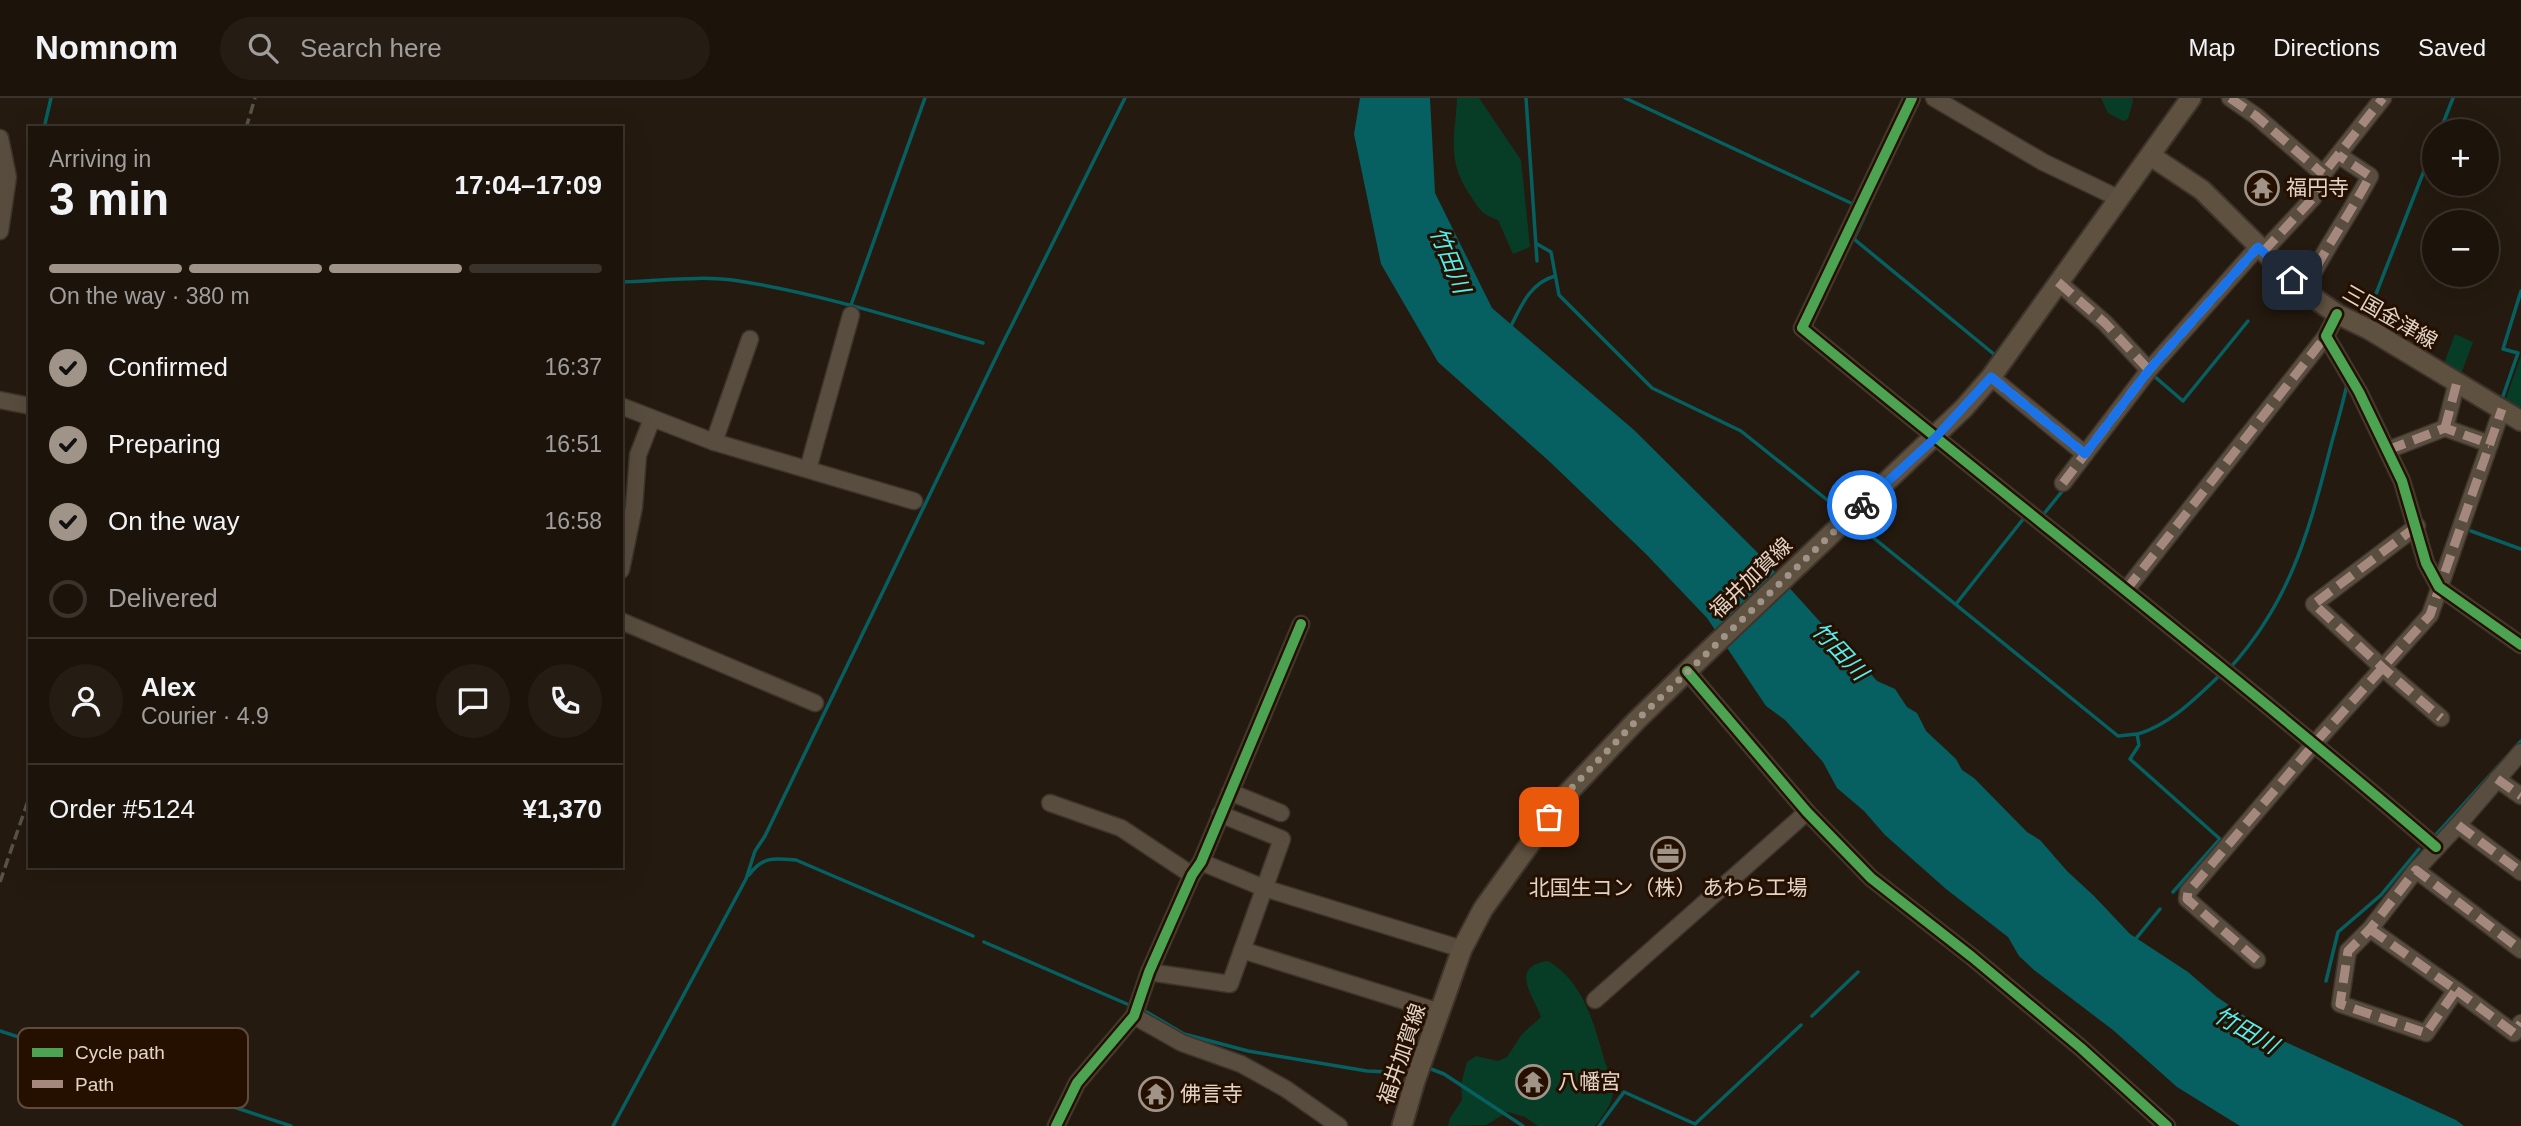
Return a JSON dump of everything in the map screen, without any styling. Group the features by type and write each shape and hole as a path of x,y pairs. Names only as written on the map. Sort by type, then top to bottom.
{"main road":[{"name":"福井加賀線","path":"1402,1126 1415,1080 1462,949 1491,897 1563,797 1687,671 1935,438 1991,377 2191,98"},
{"name":"三国金津線","path":"2151,156 2202,190 2304,292 2521,421"}],"street":[{"path":"1912,98 1802,328 2315,743 2436,848"},
{"path":"1934,98 2043,162 2118,198"},
{"path":"2230,98 2256,116 2323,174"},
{"path":"2063,483 2149,370 2261,249 2313,198 2323,174 2383,98"},
{"path":"0,138 8,177 0,231"},
{"path":"2304,292 2320,258 2370,176 2338,155"},
{"path":"2058,282 2105,323 2149,370"},
{"path":"2126,590 2326,336 2337,314"},
{"path":"808,469 851,316"},
{"path":"2326,336 2351,376 2402,481 2426,563 2439,587 2521,645"},
{"path":"714,442 750,339"},
{"path":"1991,377 2085,454"},
{"path":"2445,428 2458,382"},
{"path":"0,400 28,406"},
{"path":"623,407 714,442 914,501"},
{"path":"2257,960 2187,899 2188,892 2315,743 2430,615 2502,410"},
{"path":"623,549 627,506 638,455 652,419"},
{"path":"2388,450 2445,428 2490,444"},
{"path":"2417,526 2314,604 2441,718"},
{"path":"623,622 815,703"},
{"path":"1056,1126 1077,1083 1134,1016 1149,972 1197,868 1301,624"},
{"path":"1687,671 1807,812 1871,878 1972,957 2167,1126"},
{"path":"2456,990 2426,1033 2340,1004 2348,951 2370,929 2416,870 2521,752"},
{"path":"2497,779 2521,796"},
{"path":"1230,792 1281,813"},
{"path":"1050,803 1121,828 1197,868 1462,949"},
{"path":"1595,1000 1807,812"},
{"path":"1149,972 1230,984 1282,839 1220,814"},
{"path":"2458,825 2521,872"},
{"path":"2416,870 2521,950"},
{"path":"2370,929 2514,1033 2521,1023"},
{"path":"1242,950 1440,1012"},
{"path":"1134,1016 1182,1044 1241,1064 1286,1089 1339,1126"}],"green space":[{"path":"1457,98 1479,98 1521,160 1530,247 1513,254 1498,220 1481,211 1462,182 1454,148"},
{"path":"2101,98 2132,98 2128,119 2123,121 2108,113"},
{"path":"2455,334 2473,342 2459,379 2443,366"},
{"path":"2521,356 2521,411 2505,401"},
{"path":"1548,961 1571,980 1592,1019 1613,1085 1612,1097 1606,1110 1595,1126 1538,1126 1525,1117 1508,1112 1486,1125 1448,1126 1462,1100 1461,1084 1467,1062 1476,1056 1498,1061 1507,1057 1522,1034 1541,1017 1526,976 1529,969 1536,964"}],"water":[{"name":"竹田川","path":"1360,98 1430,98 1435,193 1492,308 1634,430 1757,552 1877,681 1895,689 1907,707 1917,713 1926,731 1956,759 1962,770 1974,778 2027,832 2040,840 2130,934 2188,972 2217,997 2279,1039 2464,1126 2240,1126 2177,1087 2113,1030 2034,970 2019,956 2008,937 1946,889 1885,835 1864,811 1837,788 1823,762 1785,720 1766,706 1707,618 1646,554 1550,462 1438,362 1381,264 1354,134"}],"waterway":[{"path":"44,126 51,98"},
{"path":"851,305 925,98"},
{"path":"613,1126 746,879 755,851 765,836 1000,349 1125,98"},
{"path":"1526,98 1537,261"},
{"path":"1625,98 1853,204"},
{"path":"2445,119 2453,98"},
{"path":"2367,317 2422,176"},
{"path":"1867,211 1854,239 1995,355"},
{"path":"1537,244 1551,252 1559,295 1652,388 1741,431 1836,507"},
{"path":"1510,328 1522,304 1533,290 1546,279 1555,276"},
{"path":"623,282 695,278 725,279 770,286 831,300 983,343"},
{"path":"2502,399 2518,353 2503,349 2521,291"},
{"path":"2152,379 2154,376 2183,401 2248,321"},
{"path":"2230,668 2267,619 2293,569 2312,515 2347,384"},
{"path":"2043,515 2064,489"},
{"path":"1956,604 2024,518"},
{"path":"1854,522 2118,736 2137,734 2139,745 2130,759 2220,839 2173,892"},
{"path":"2471,531 2521,549"},
{"path":"2138,734 2171,718 2218,677"},
{"path":"2433,838 2521,741"},
{"path":"2326,981 2338,932 2381,895 2419,849"},
{"path":"749,875 764,861 796,860 973,936"},
{"path":"2134,941 2160,909"},
{"path":"984,942 1127,1004"},
{"path":"1812,1016 1858,972"},
{"path":"1145,1011 1184,1034 1248,1051 1367,1071 1388,1072 1401,1066"},
{"path":"1599,1126 1624,1092 1695,1124 1801,1025"},
{"path":"0,1031 18,1037"},
{"path":"1426,1067 1444,1074 1523,1126"},
{"path":"237,1108 291,1126"}],"railway":[{"path":"247,126 255,98"},
{"path":"0,882 28,801"}],"marked path":[{"path":"2230,98 2256,116 2323,174"},
{"path":"2263,252 2313,198 2323,174 2383,98"},
{"path":"2304,291 2370,176 2338,155"},
{"path":"2063,483 2149,370 2258,247"},
{"path":"2058,282 2105,323 2149,370"},
{"path":"2126,590 2326,336"},
{"path":"1991,377 2085,454"},
{"path":"2445,428 2457,382"},
{"path":"2257,960 2187,899 2188,892 2315,743 2430,615 2502,409"},
{"path":"2388,450 2445,428 2490,444"},
{"path":"2417,526 2314,604 2441,718"},
{"path":"2497,779 2521,796"},
{"path":"2458,825 2521,872"},
{"path":"2370,929 2456,990 2426,1033 2340,1004 2348,951 2370,929 2416,870 2521,950"},
{"path":"2456,990 2514,1033 2521,1023"}],"cycle path":[{"path":"1912,98 1802,328 2279,715 2436,847"},
{"path":"2337,314 2326,336 2359,392 2402,481 2426,563 2439,587 2521,645"},
{"path":"1056,1126 1077,1083 1134,1016 1149,972 1192,875 1201,862 1301,624"},
{"path":"1687,671 1807,812 1871,878 1972,957 2081,1048 2167,1126"}],"way so far":[{"path":"1549,817 1563,797 1636,721 1862,505"}],"place":[{"name":"福円寺","path":"2262,188"},
{"name":"北国生コン（株） あわら工場","path":"1668,854"},
{"name":"八幡宮","path":"1533,1082"},
{"name":"佛言寺","path":"1156,1094"}],"route":[{"path":"1862,505 1935,438 1991,377 2085,454 2149,370 2258,247 2292,280"}]}
